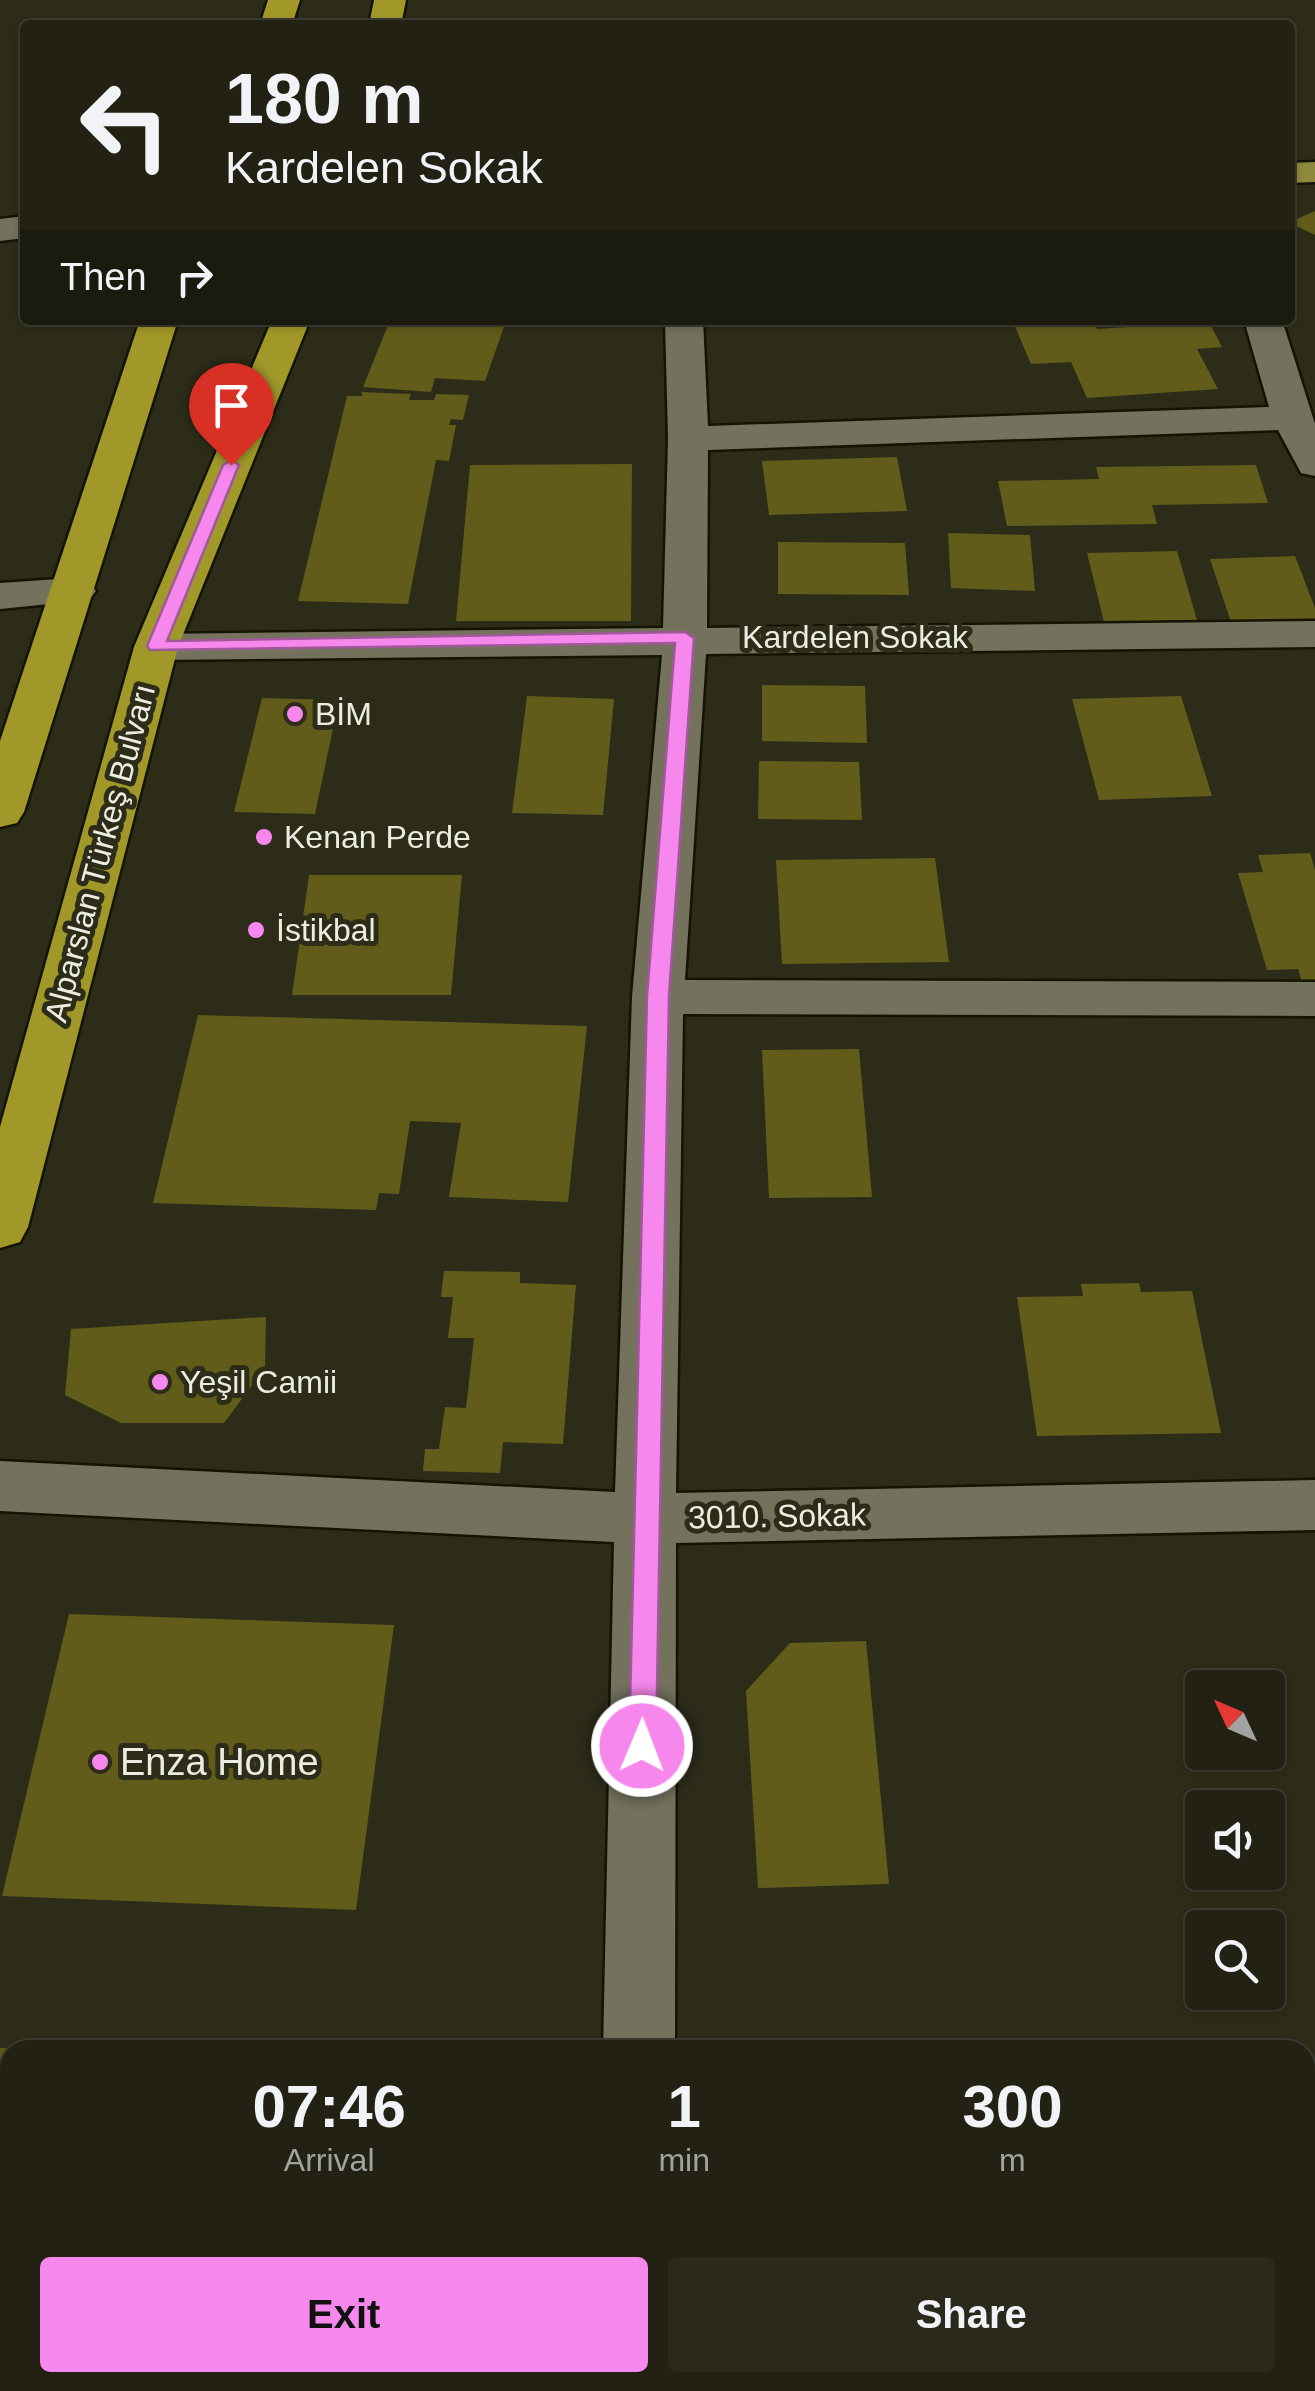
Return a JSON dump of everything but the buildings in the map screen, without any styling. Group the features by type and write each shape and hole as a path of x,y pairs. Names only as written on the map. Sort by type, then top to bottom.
{"highway":[{"path":"0,812 157,325"},
{"name":"Alparslan Türkeş Bulvarı","path":"0,1227 156,646 289,325"}],"street":[{"path":"639,2040 645,1518 658,996 685,638 688,439 684,325"},
{"path":"1264,325 1292,418 1315,464"},
{"path":"688,439 1292,418"},
{"path":"0,596 74,591"},
{"name":"Kardelen Sokak","path":"156,646 1315,634"},
{"path":"658,996 1315,998"},
{"name":"3010. Sokak","path":"0,1486 645,1518 1315,1506"}],"place":[{"name":"BİM","path":"295,714"},
{"name":"Kenan Perde","path":"264,837"},
{"name":"İstikbal","path":"256,930"},
{"name":"Yeşil Camii","path":"160,1382"},
{"name":"Enza Home","path":"100,1762"}],"route":[{"path":"231,465 156,646 685,638 658,996 642,1746"}]}
